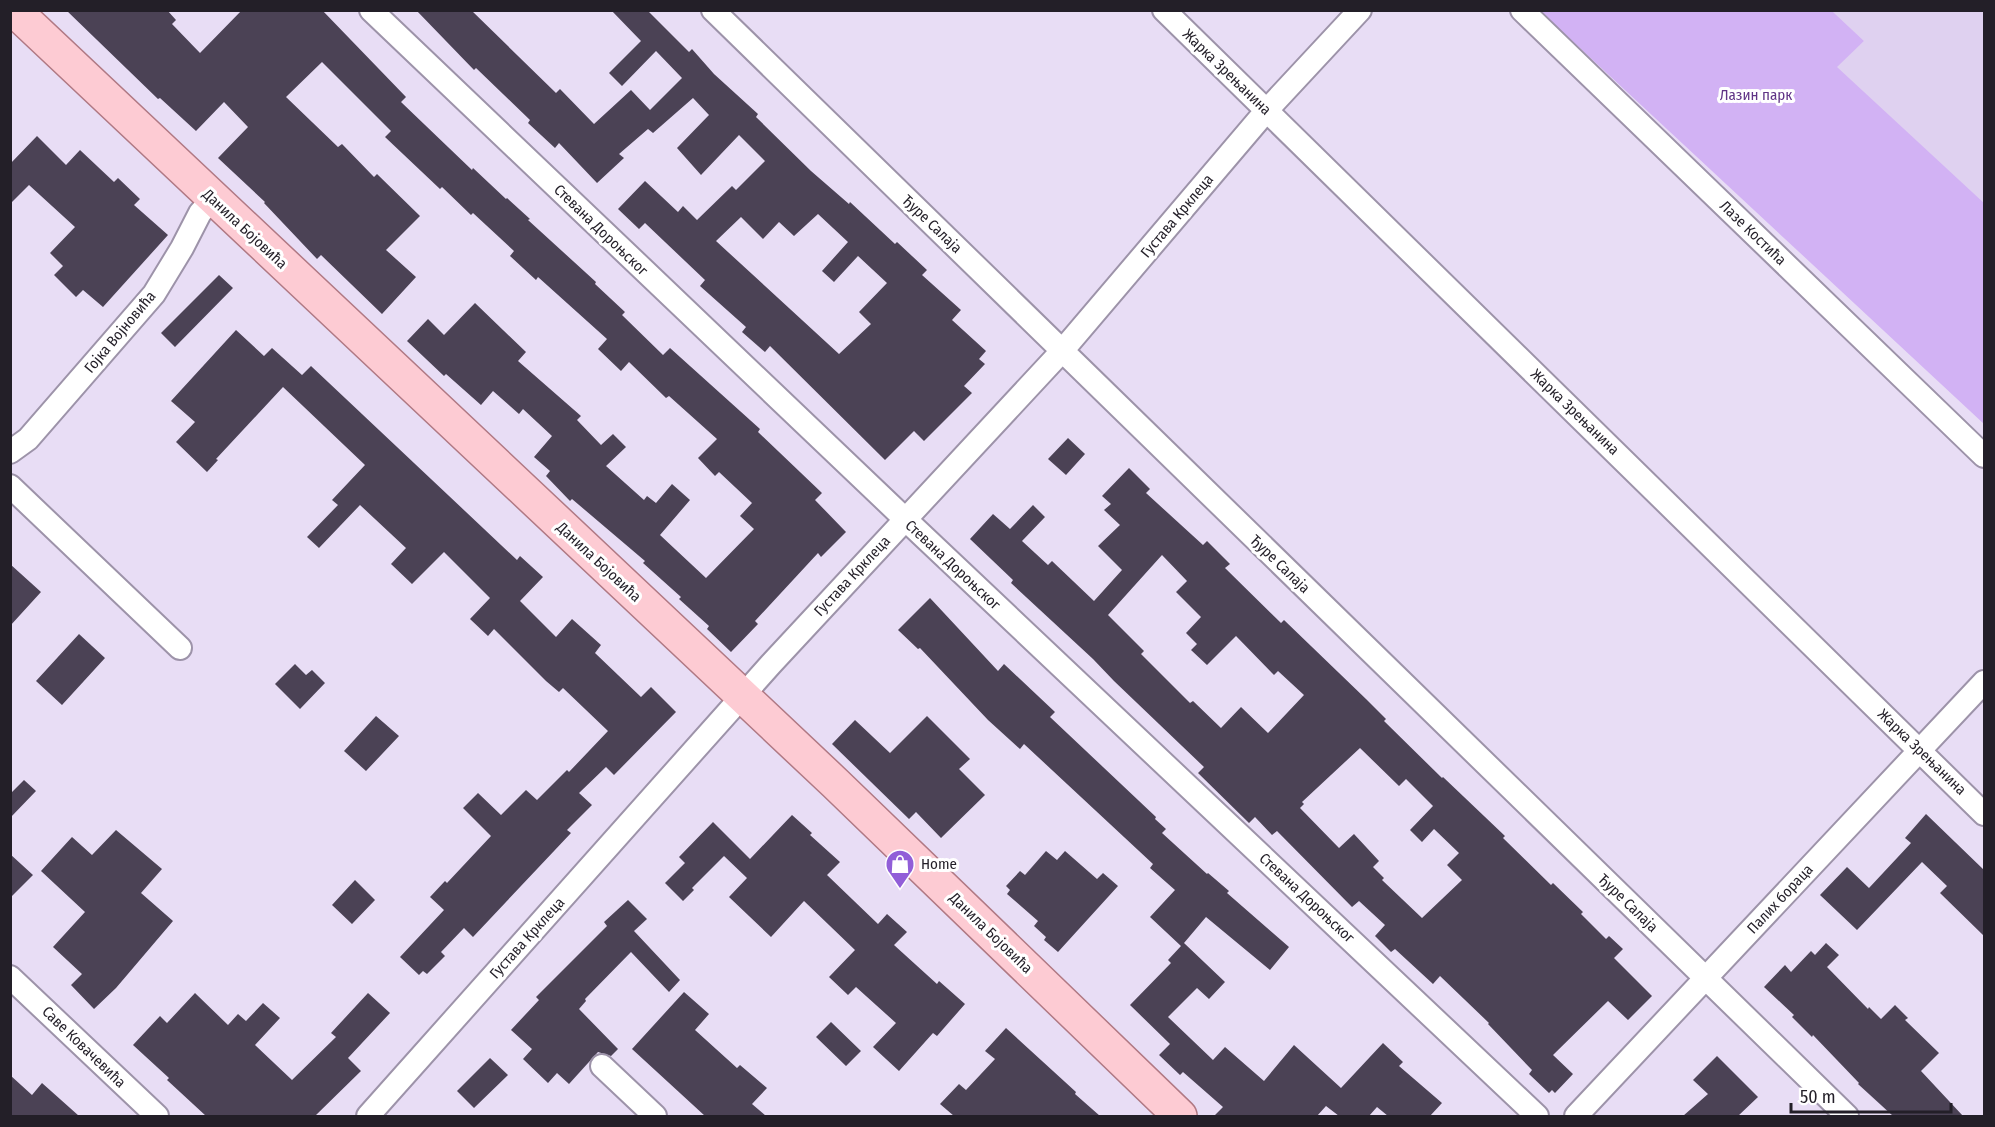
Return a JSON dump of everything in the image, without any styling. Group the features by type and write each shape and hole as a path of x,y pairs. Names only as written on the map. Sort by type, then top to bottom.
{"main road":[{"name":"Данила Бојовића","path":"14,10 741,697 835,783 1180,1116"}],"street":[{"name":"Стевана Дороњског","path":"372,10 905,519 1538,1116"},
{"name":"Ђуре Салаја","path":"713,10 1847,1116"},
{"name":"Жарка Зрењанина","path":"1164,10 1984,814"},
{"name":"Густава Крклеца","path":"368,1116 741,697 1062,351 1267,110 1360,10"},
{"name":"Лазе Костића","path":"1522,10 1984,456"},
{"name":"Гојка Војновића","path":"10,453 28,439 154,294 182,249 200,213 213,198"},
{"path":"10,486 180,648"},
{"name":"Палих бораца","path":"1576,1116 1984,682"},
{"name":"Саве Ковачевића","path":"10,977 157,1116"},
{"path":"602,1066 655,1116"}],"shaded area":[{"path":"1832,11 1984,11 1984,203 1836,67 1864,41"}],"green space":[{"name":"Лазин парк","path":"1540,11 1832,11 1864,41 1837,67 1984,203 1984,424"}],"building":[{"path":"66,10 167,10 176,20 172,24 200,53 242,10 322,10 406,97 401,102 472,170 473,168 507,198 596,282 595,284 625,312 622,315 663,355 670,348 760,429 758,432 822,493 815,500 846,532 821,557 818,553 755,621 758,624 731,652 707,629 709,626 679,599 681,597 643,563 645,561 572,499 570,501 546,476 550,471 534,457 552,436 523,409 519,414 493,391 481,405 446,374 444,376 407,341 428,319 444,335 475,303 526,352 518,361 581,416 577,420 601,445 613,434 626,447 606,466 644,500 647,496 656,503 672,484 690,500 660,535 706,578 754,529 740,516 752,503 719,472 715,476 698,458 717,439 669,396 666,398 629,362 621,371 598,349 607,339 538,277 536,280 510,256 514,251 442,187 440,189 385,137 391,131 322,62 286,97 338,147 342,144 374,177 377,174 420,216 386,250 416,277 382,314 321,255 317,259 265,202 218,158 248,127 224,102 196,131 160,98 158,99"},
{"path":"416,10 471,10 556,93 560,89 594,124 631,90 650,110 682,78 656,51 622,86 609,73 641,41 611,10 647,10 689,52 692,49 714,74 758,114 756,117 811,171 849,204 850,202 895,244 897,242 927,270 922,275 961,310 952,320 986,351 979,359 985,364 964,386 972,393 924,441 914,431 885,460 770,346 765,352 742,332 746,327 700,286 705,280 645,223 639,229 618,209 645,181 678,212 683,206 697,220 732,186 736,190 765,161 739,135 701,175 677,148 709,115 693,98 653,133 648,129 619,154 624,158 597,183 559,143 555,148 528,123 530,120 476,68 474,70","holes":["818,214 848,242 822,271 834,282 858,256 887,283 859,312 871,324 839,354 716,241 741,217 763,239 779,222 794,236"]},
{"path":"37,136 66,165 80,150 114,182 118,178 140,199 134,205 168,235 103,307 83,290 76,297 54,275 63,266 50,253 75,227 29,185 10,204 10,164"},
{"path":"219,275 233,288 175,347 161,333"},
{"path":"236,330 264,356 272,348 302,375 311,366 517,560 520,556 543,577 520,601 556,637 572,619 601,645 595,653 641,697 651,687 676,712 614,775 606,767 579,793 592,805 567,830 571,833 473,937 464,928 441,952 445,956 427,974 423,971 419,975 400,957 444,910 430,897 445,881 447,883 491,836 463,808 478,793 501,815 526,790 537,800 567,770 569,772 608,731 563,688 559,692 546,681 494,629 488,636 470,619 490,598 444,552 412,584 391,564 406,548 360,505 319,548 307,537 338,505 332,500 365,465 283,387 216,459 218,460 207,472 176,442 195,422 171,401"},
{"path":"1068,438 1085,454 1066,475 1048,459"},
{"path":"1129,468 1150,489 1146,493 1203,545 1207,541 1230,564 1225,568 1281,623 1284,620 1366,699 1386,719 1384,721 1505,836 1503,838 1551,885 1553,883 1583,912 1581,914 1606,939 1609,936 1623,949 1614,958 1652,996 1628,1020 1608,1001 1553,1055 1573,1074 1555,1093 1552,1090 1549,1093 1529,1074 1532,1070 1489,1023 1440,976 1433,984 1395,949 1391,952 1375,936 1385,925 1359,901 1352,907 1277,831 1272,835 1255,817 1249,823 1198,773 1204,767 1011,583 1013,580 970,539 993,514 1010,529 1033,505 1045,517 1022,541 1048,565 1052,561 1094,601 1122,570 1098,546 1120,525 1104,510 1111,504 1102,496","holes":["1162,555 1187,581 1176,592 1201,617 1186,633 1197,644 1191,650 1207,665 1236,636 1274,675 1278,671 1304,695 1268,733 1241,707 1221,728 1193,701 1190,703 1141,654 1144,651 1108,615","1360,748 1399,786 1406,779 1433,806 1410,830 1422,842 1434,829 1459,853 1447,865 1462,880 1422,918 1382,880 1384,878 1373,867 1379,861 1354,834 1339,848 1300,808 1304,804 1302,802"]},
{"path":"10,564 41,592 10,626"},
{"path":"930,598 998,671 1004,664 1055,712 1050,717 1156,817 1155,819 1166,829 1162,833 1289,947 1270,970 1206,917 1184,943 1225,982 1209,999 1197,988 1168,1017 1213,1060 1225,1047 1264,1081 1294,1045 1341,1088 1383,1043 1403,1062 1399,1066 1442,1103 1430,1116 1388,1116 1377,1107 1369,1116 1339,1116 1326,1106 1317,1116 1214,1116 1223,1107 1183,1072 1180,1075 1159,1055 1170,1044 1130,1005 1171,963 1168,960 1181,946 1150,917 1175,890 1150,868 1153,864 1024,744 1020,749 988,720 920,648 918,649 898,630"},
{"path":"79,634 105,658 62,705 36,681"},
{"path":"295,664 306,675 312,670 325,683 300,709 275,684"},
{"path":"376,716 399,736 366,771 344,751"},
{"path":"927,716 970,759 959,769 985,795 941,838 916,812 909,819 832,744 855,720 890,753"},
{"path":"24,780 36,791 10,818 10,794"},
{"path":"1926,814 1984,870 1984,936 1940,893 1947,886 1922,862 1857,930 1820,895 1847,867 1869,888 1911,843 1905,838"},
{"path":"792,815 840,862 827,875 878,924 887,914 907,932 894,945 937,984 939,981 965,1004 937,1036 933,1033 899,1071 873,1047 896,1023 856,987 848,995 829,977 855,950 804,901 771,937 729,897 747,878 724,856 692,888 694,890 683,901 665,883 685,863 679,857 713,822 750,859"},
{"path":"116,830 162,869 141,893 173,921 116,988 94,1009 71,985 82,974 53,947 85,912 41,871 72,837 92,855"},
{"path":"1046,851 1057,860 1065,851 1097,879 1103,873 1118,886 1058,952 1044,940 1046,937 1034,926 1038,921 1007,894 1010,890 1006,886 1020,871 1025,875"},
{"path":"10,854 33,875 10,898"},
{"path":"355,880 375,900 352,924 332,905"},
{"path":"628,900 647,919 634,931 680,980 669,992 631,952 585,999 586,1001 579,1009 618,1049 611,1056 598,1052 569,1084 557,1073 548,1083 523,1059 532,1049 511,1030 539,1000 536,997 607,926 604,922"},
{"path":"1826,943 1839,955 1827,967 1868,1009 1869,1007 1881,1019 1895,1005 1908,1018 1905,1020 1939,1053 1921,1071 1963,1116 1893,1116 1858,1084 1813,1035 1812,1037 1792,1017 1794,1015 1764,987 1785,965 1791,972 1811,951 1815,955"},
{"path":"684,992 709,1014 695,1030 737,1068 740,1065 767,1088 752,1104 766,1116 705,1116 632,1049"},
{"path":"195,993 228,1025 238,1014 246,1021 263,1003 280,1018 255,1045 292,1080 336,1037 331,1033 368,993 390,1013 348,1058 361,1071 315,1116 206,1116 133,1045 160,1016 167,1023"},
{"path":"831,1022 861,1051 846,1066 816,1037"},
{"path":"1006,1028 1100,1116 954,1116 940,1104 959,1084 966,1090 995,1059 985,1051"},
{"path":"1717,1056 1758,1097 1738,1116 1683,1116 1708,1094 1693,1080"},
{"path":"490,1058 508,1075 474,1108 457,1091"},
{"path":"10,1075 32,1095 42,1083 79,1116 10,1116"}],"place":[{"name":"Home","path":"900,890"}]}
